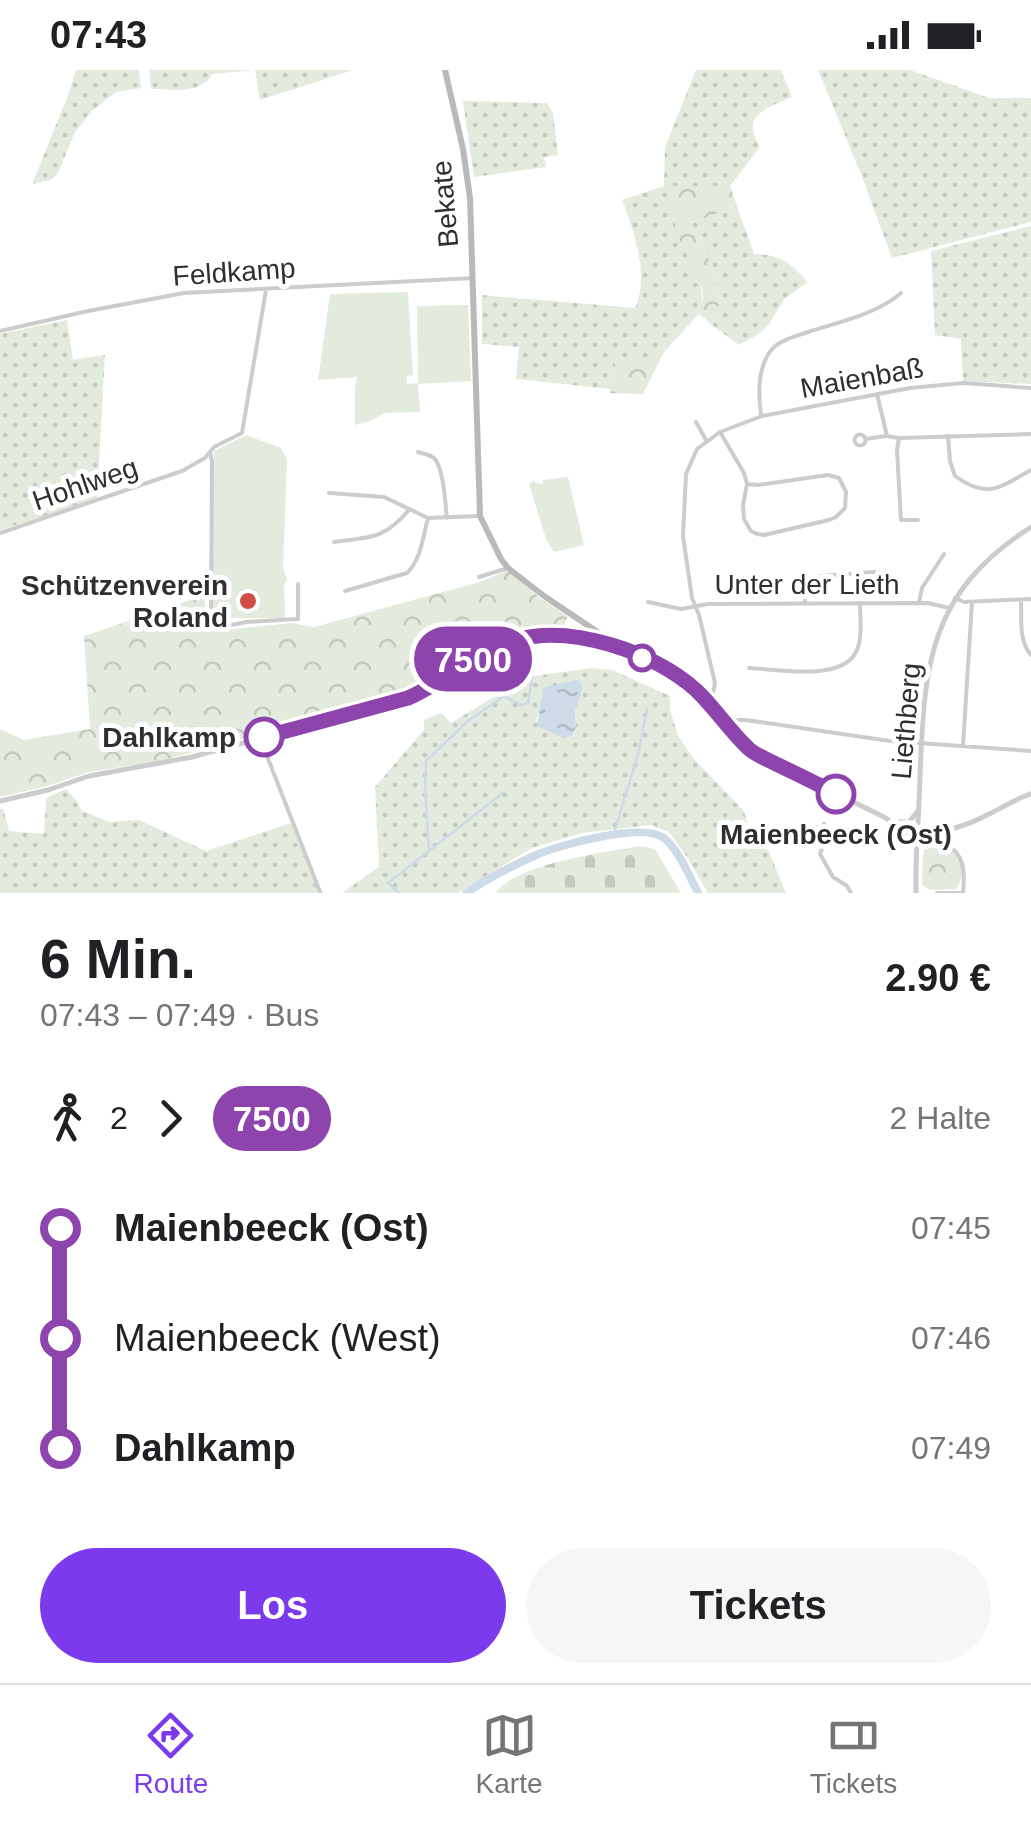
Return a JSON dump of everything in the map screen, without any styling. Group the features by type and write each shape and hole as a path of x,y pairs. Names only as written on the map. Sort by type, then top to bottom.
{"main road":[{"name":"Bekate","path":"446,70 468,182 480,516"},
{"path":"480,516 508,568 598,633 606,644"}],"street":[{"name":"Feldkamp","path":"0,331 184,293 473,278"},
{"path":"266,290 242,433 210,452 211,622 222,627 298,619 298,584"},
{"path":"762,416 759,384 776,345 888,304 901,293"},
{"name":"Maienbaß","path":"706,441 762,416 878,394 944,384 1031,388"},
{"path":"878,394 888,436"},
{"path":"696,422 706,441 697,448 686,474 683,540 714,680 710,706"},
{"path":"720,432 744,474 744,519 751,531 764,535 829,520 845,508 846,492 838,478 828,474 747,484"},
{"path":"866,439 1031,434"},
{"path":"948,436 955,476 972,486 996,489 1031,470"},
{"path":"899,438 896,450 900,520 918,520"},
{"name":"Hohlweg","path":"0,533 182,472 210,452"},
{"path":"418,452 436,460 441,471 448,518"},
{"path":"329,493 384,497 428,518 480,516"},
{"path":"334,542 388,532 409,510"},
{"path":"345,591 407,573 417,559 428,518"},
{"name":"Liethberg","path":"916,893 916,838 929,661 949,608 969,579 989,558 1031,528"},
{"name":"Unter der Lieth","path":"918,603 922,588 944,554"},
{"path":"479,577 508,568"},
{"path":"805,604 804,583 821,576 875,572"},
{"path":"955,598 972,602 1031,599"},
{"path":"1021,600 1022,639 1031,655"},
{"name":"Unter der Lieth","path":"648,602 681,609 708,604 918,603 949,608"},
{"path":"963,746 972,602"},
{"path":"749,668 820,671 845,663 858,648 860,604"},
{"path":"0,801 89,776 169,762 408,698 478,656 512,640 540,634 631,652 700,694 756,754 904,824 918,810"},
{"path":"700,694 714,689"},
{"path":"727,724 746,720 869,738 1031,751"},
{"path":"260,738 320,892"},
{"path":"884,817 916,838 984,817 1031,794"},
{"path":"821,826 830,837 820,854 834,878 851,893"},
{"path":"937,893 963,893 960,856 940,833"}],"green space":[{"path":"76,70 139,70 141,88 116,92 92,111 75,132 57,175 32,184 69,93"},
{"path":"149,70 255,70 212,74 201,85 177,90 151,89"},
{"path":"255,70 353,70 260,100"},
{"path":"696,70 781,70 792,97 756,118 753,130 760,147 730,186 665,187 682,245 700,279 703,306 699,314 660,360 616,360 611,389 516,379 519,347 482,344 482,295 635,308 641,268 622,200 664,186 665,147"},
{"path":"818,70 910,70 989,98 1031,98 1031,222 892,258"},
{"path":"463,101 547,103 553,113 558,155 544,157 546,167 474,177"},
{"path":"664,186 730,186 737,206 692,223 713,268 720,302 712,325 699,314 703,304 701,285 680,240"},
{"path":"737,206 754,254 784,261 808,282 784,299 760,333 739,345 712,325 720,302 713,268 692,223"},
{"path":"1031,226 1031,384 963,381 961,339 935,335 931,251"},
{"path":"408,292 413,375 407,376 407,384 418,383 417,306 468,305 471,381 418,384 420,412 385,413 355,425 357,377 318,380 330,294"},
{"path":"67,320 73,360 105,355 97,499 0,530 0,334"},
{"path":"616,360 660,360 643,394 610,393"},
{"path":"246,435 281,448 287,459 285,618 212,618 214,451"},
{"path":"568,477 584,545 554,552 546,539 529,484"},
{"path":"508,570 568,616 563,629 537,629 504,637 417,689 343,713 159,761 89,772 0,797 0,729 24,740 90,729 84,636 205,595 205,632 292,623 314,627 480,582"},
{"path":"592,668 612,670 670,696 678,736 694,759 744,811 750,832 769,852 786,893 708,893 670,833 652,825 582,833 532,848 458,893 342,893 379,867 375,787 424,730 424,720 441,713 451,723 526,677","holes":["580,681 583,688 575,710 576,727 536,721 543,699"]},
{"path":"66,789 81,810 109,822 139,820 206,851 291,823 318,893 0,893 0,809 9,831 44,834 46,798"},
{"path":"640,846 655,849 681,893 496,893 521,874 541,867"},
{"path":"936,846 951,850 960,860 962,874 956,889 929,890 922,885 923,852"}],"water":[{"path":"575,680 583,688 572,735 564,738 537,726 543,688"}],"waterway":[{"path":"429,851 426,761 468,721 504,696 521,705 528,703 533,672"},
{"path":"613,836 639,751 647,709"},
{"path":"399,893 388,883 503,793"},
{"path":"466,893 547,851 602,836 640,832 655,834 670,844 698,893"}],"bus line":[{"name":"7500","path":"264,737 408,698 478,656 512,640 540,634 619,647 664,669 692,686 756,754 836,794"}],"place":[{"name":"Schützenverein Roland","path":"248,601"},
{"name":"Dahlkamp","path":"264,737"},
{"name":"Maienbeeck (Ost)","path":"836,794"}]}
